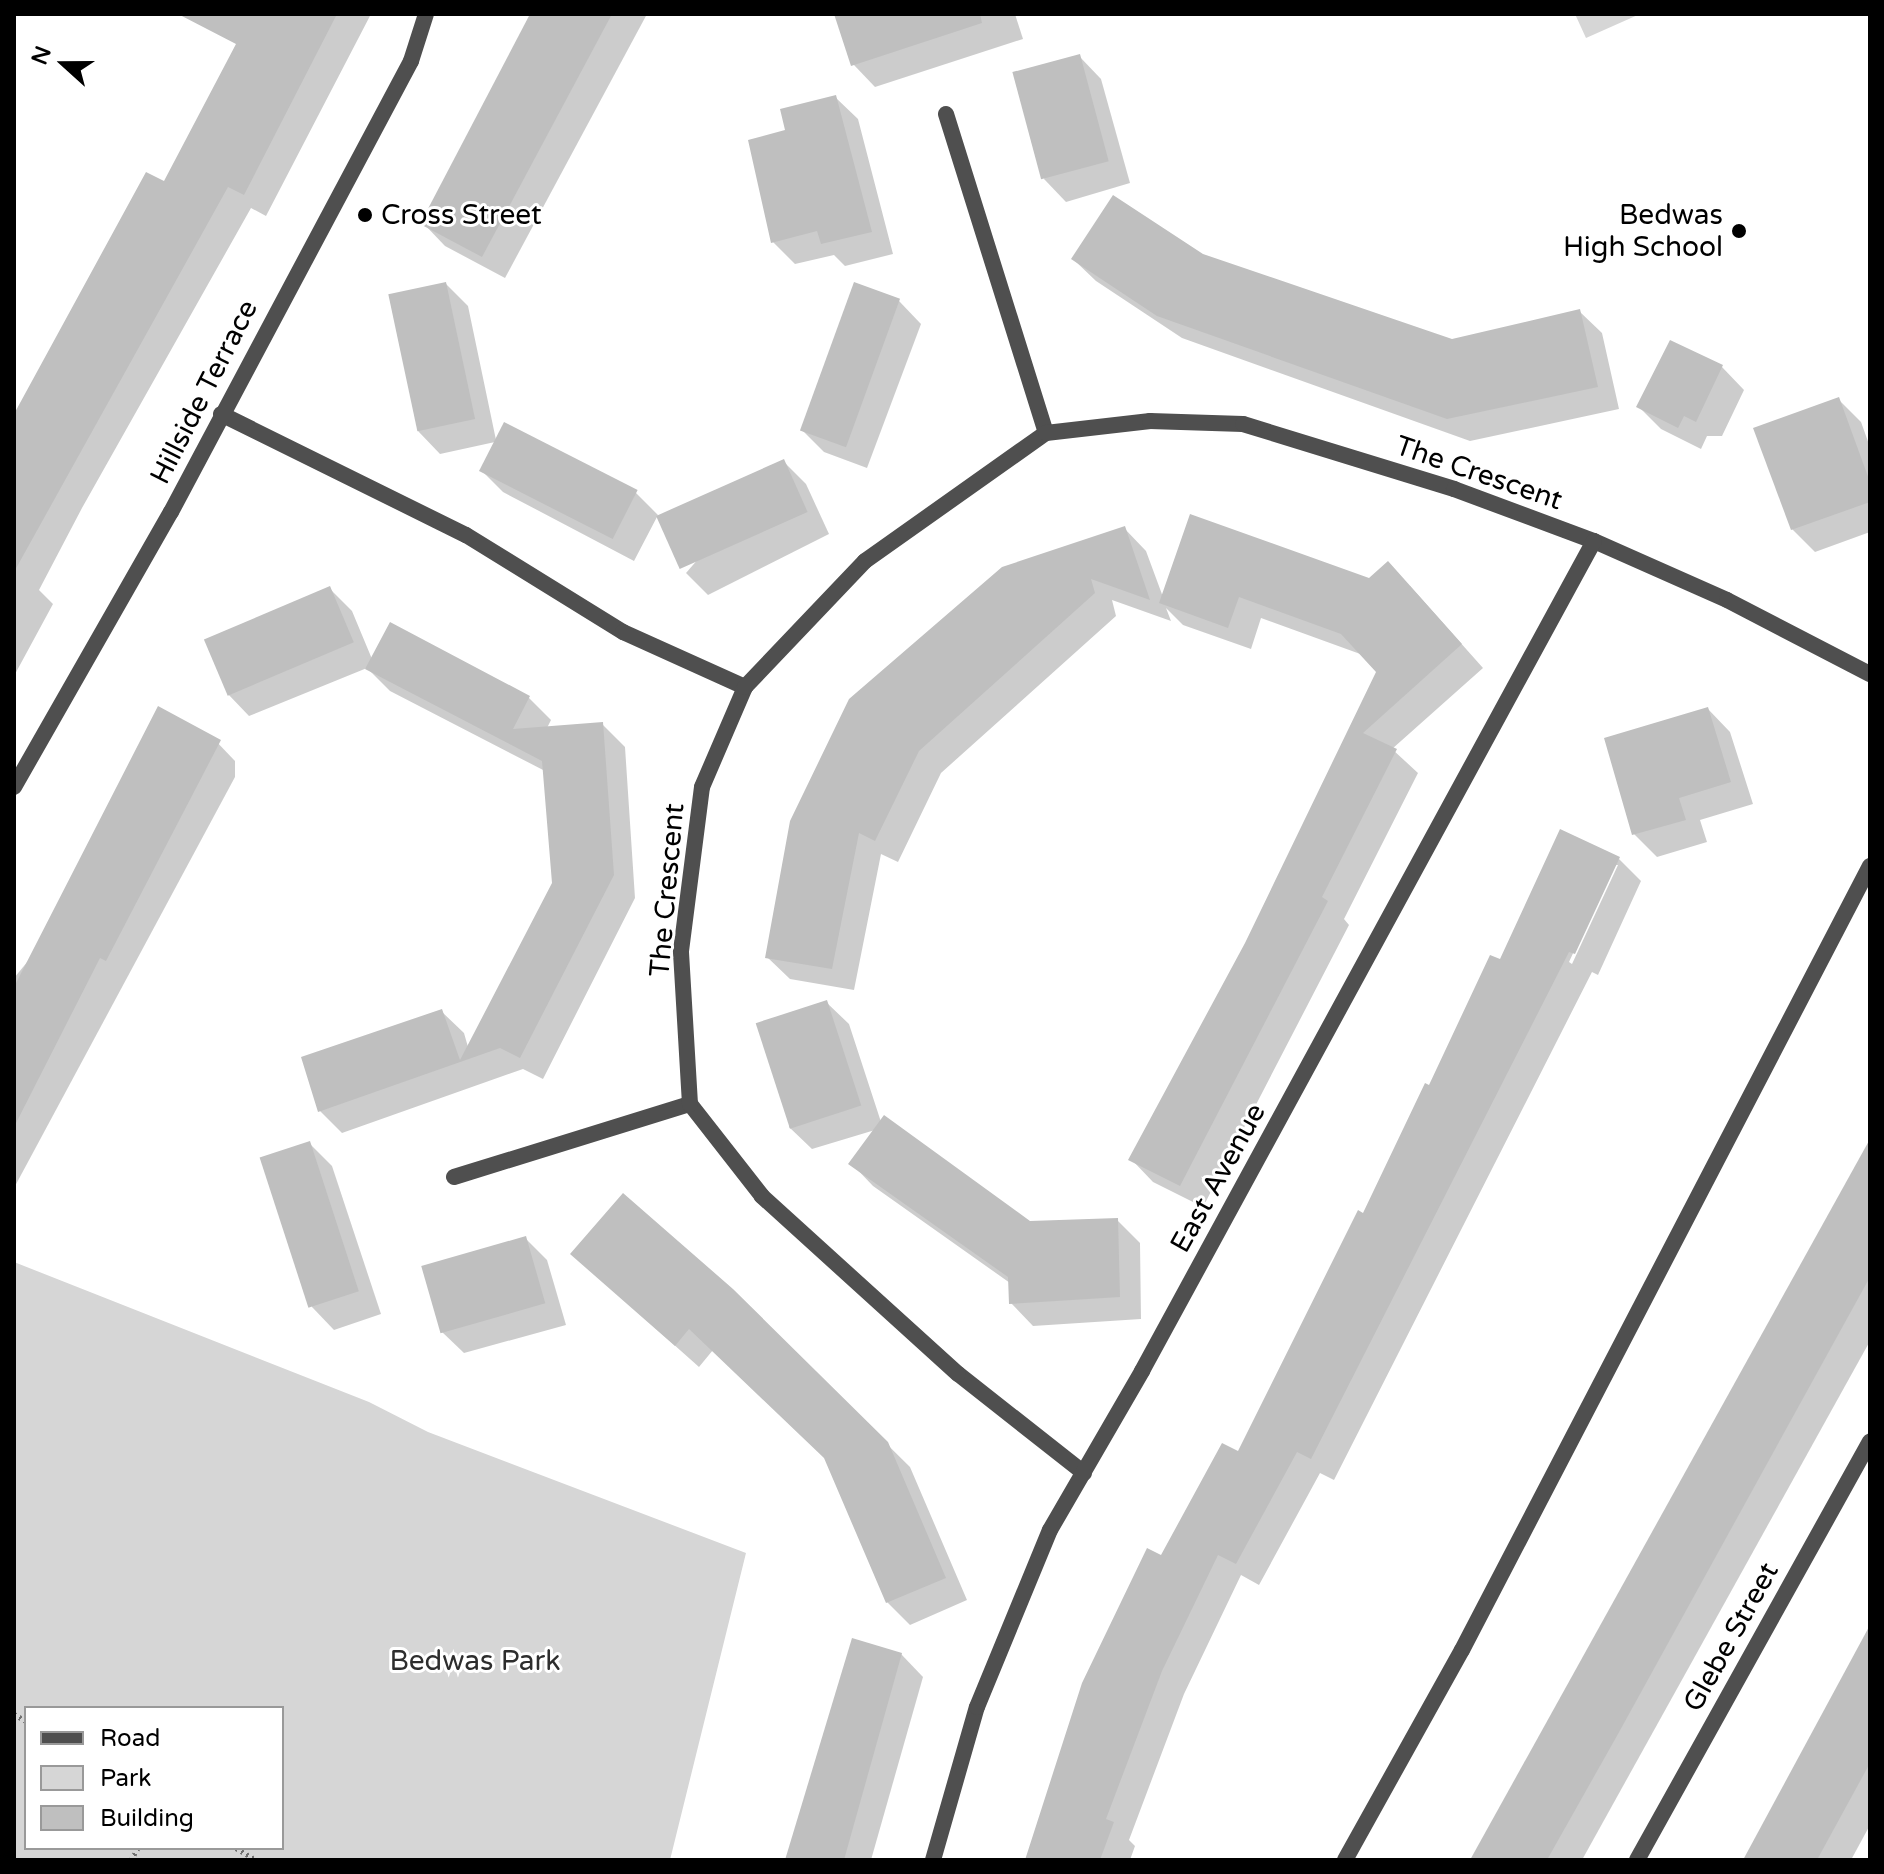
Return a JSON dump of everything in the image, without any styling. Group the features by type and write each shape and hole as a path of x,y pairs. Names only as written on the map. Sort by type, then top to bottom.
{"street":[{"name":"Hillside Terrace","path":"14,787 221,414 411,61 426,14"},
{"path":"946,114 1046,433"},
{"path":"221,414 466,535 623,632 745,687"},
{"name":"The Crescent","path":"690,1104 681,951 702,787 745,687 865,561 1046,433 1150,421 1243,424 1454,489 1594,541 1727,600 1870,674"},
{"name":"East Avenue","path":"933,1860 977,1707 1050,1530 1594,541"},
{"path":"1345,1860 1469,1637 1870,866"},
{"path":"454,1177 690,1104 762,1196 958,1374 1084,1473"},
{"name":"Glebe Street","path":"1637,1860 1870,1441"}],"path":[{"path":"240,1850 257,1860"}],"green space":[{"path":"1575,14 1640,14 1586,38"},
{"name":"Bedwas Park","path":"14,1262 369,1402 428,1432 746,1553 670,1860 14,1860"}],"building":[{"path":"178,14 337,14 244,195 228,187 14,572 14,414 146,172 164,181 236,44"},
{"path":"530,14 612,14 482,257 420,224"},
{"path":"834,14 980,14 982,23 851,66"},
{"path":"1080,54 1109,161 1041,179 1012,72"},
{"path":"836,95 872,232 821,244 817,231 771,243 748,140 785,130 780,109"},
{"path":"1113,195 1203,254 1452,339 1580,309 1598,387 1447,419 1157,316 1071,259"},
{"path":"446,282 475,419 417,431 388,294"},
{"path":"854,282 900,299 846,447 800,430"},
{"path":"1670,340 1723,365 1696,422 1684,416 1678,428 1636,407"},
{"path":"1839,397 1870,482 1870,502 1791,530 1753,428"},
{"path":"504,422 638,490 613,539 479,471"},
{"path":"784,459 808,512 680,569 656,516"},
{"path":"1190,514 1369,578 1388,561 1462,644 1363,733 1397,749 1322,897 1328,901 1180,1186 1128,1160 1245,943 1376,672 1341,634 1239,597 1228,628 1159,603"},
{"path":"1125,526 1150,600 1091,579 1095,593 919,751 875,841 859,833 832,969 765,958 790,821 849,699 1002,567"},
{"path":"330,586 354,642 228,696 204,640"},
{"path":"390,622 530,696 513,729 603,722 614,875 520,1058 500,1048 318,1112 301,1057 442,1009 460,1060 552,883 542,761 365,669"},
{"path":"158,706 221,740 106,961 100,958 14,1127 14,987"},
{"path":"1708,707 1731,782 1679,798 1686,820 1632,835 1604,738"},
{"path":"1560,829 1620,857 1575,954 1569,952 1311,1459 1297,1452 1236,1564 1218,1555 1162,1671 1106,1819 1114,1822 1100,1860 1025,1860 1082,1683 1147,1548 1161,1555 1222,1443 1238,1451 1358,1210 1363,1213 1425,1083 1429,1085 1490,955 1500,959"},
{"path":"827,1000 861,1106 790,1129 756,1023"},
{"path":"884,1115 1030,1221 1118,1218 1120,1297 1009,1304 1008,1277 848,1164"},
{"path":"1870,1139 1870,1277 1618,1734 1547,1860 1470,1860"},
{"path":"310,1141 359,1291 308,1308 260,1157"},
{"path":"623,1193 733,1289 888,1442 946,1578 886,1603 824,1458 689,1329 675,1346 570,1254"},
{"path":"526,1236 545,1303 441,1333 421,1266"},
{"path":"1870,1625 1870,1763 1817,1860 1743,1860"},
{"path":"852,1638 902,1653 844,1860 785,1860"}],"place":[{"name":"Cross Street","path":"365,215"},
{"name":"Bedwas High School","path":"1739,231"}]}
